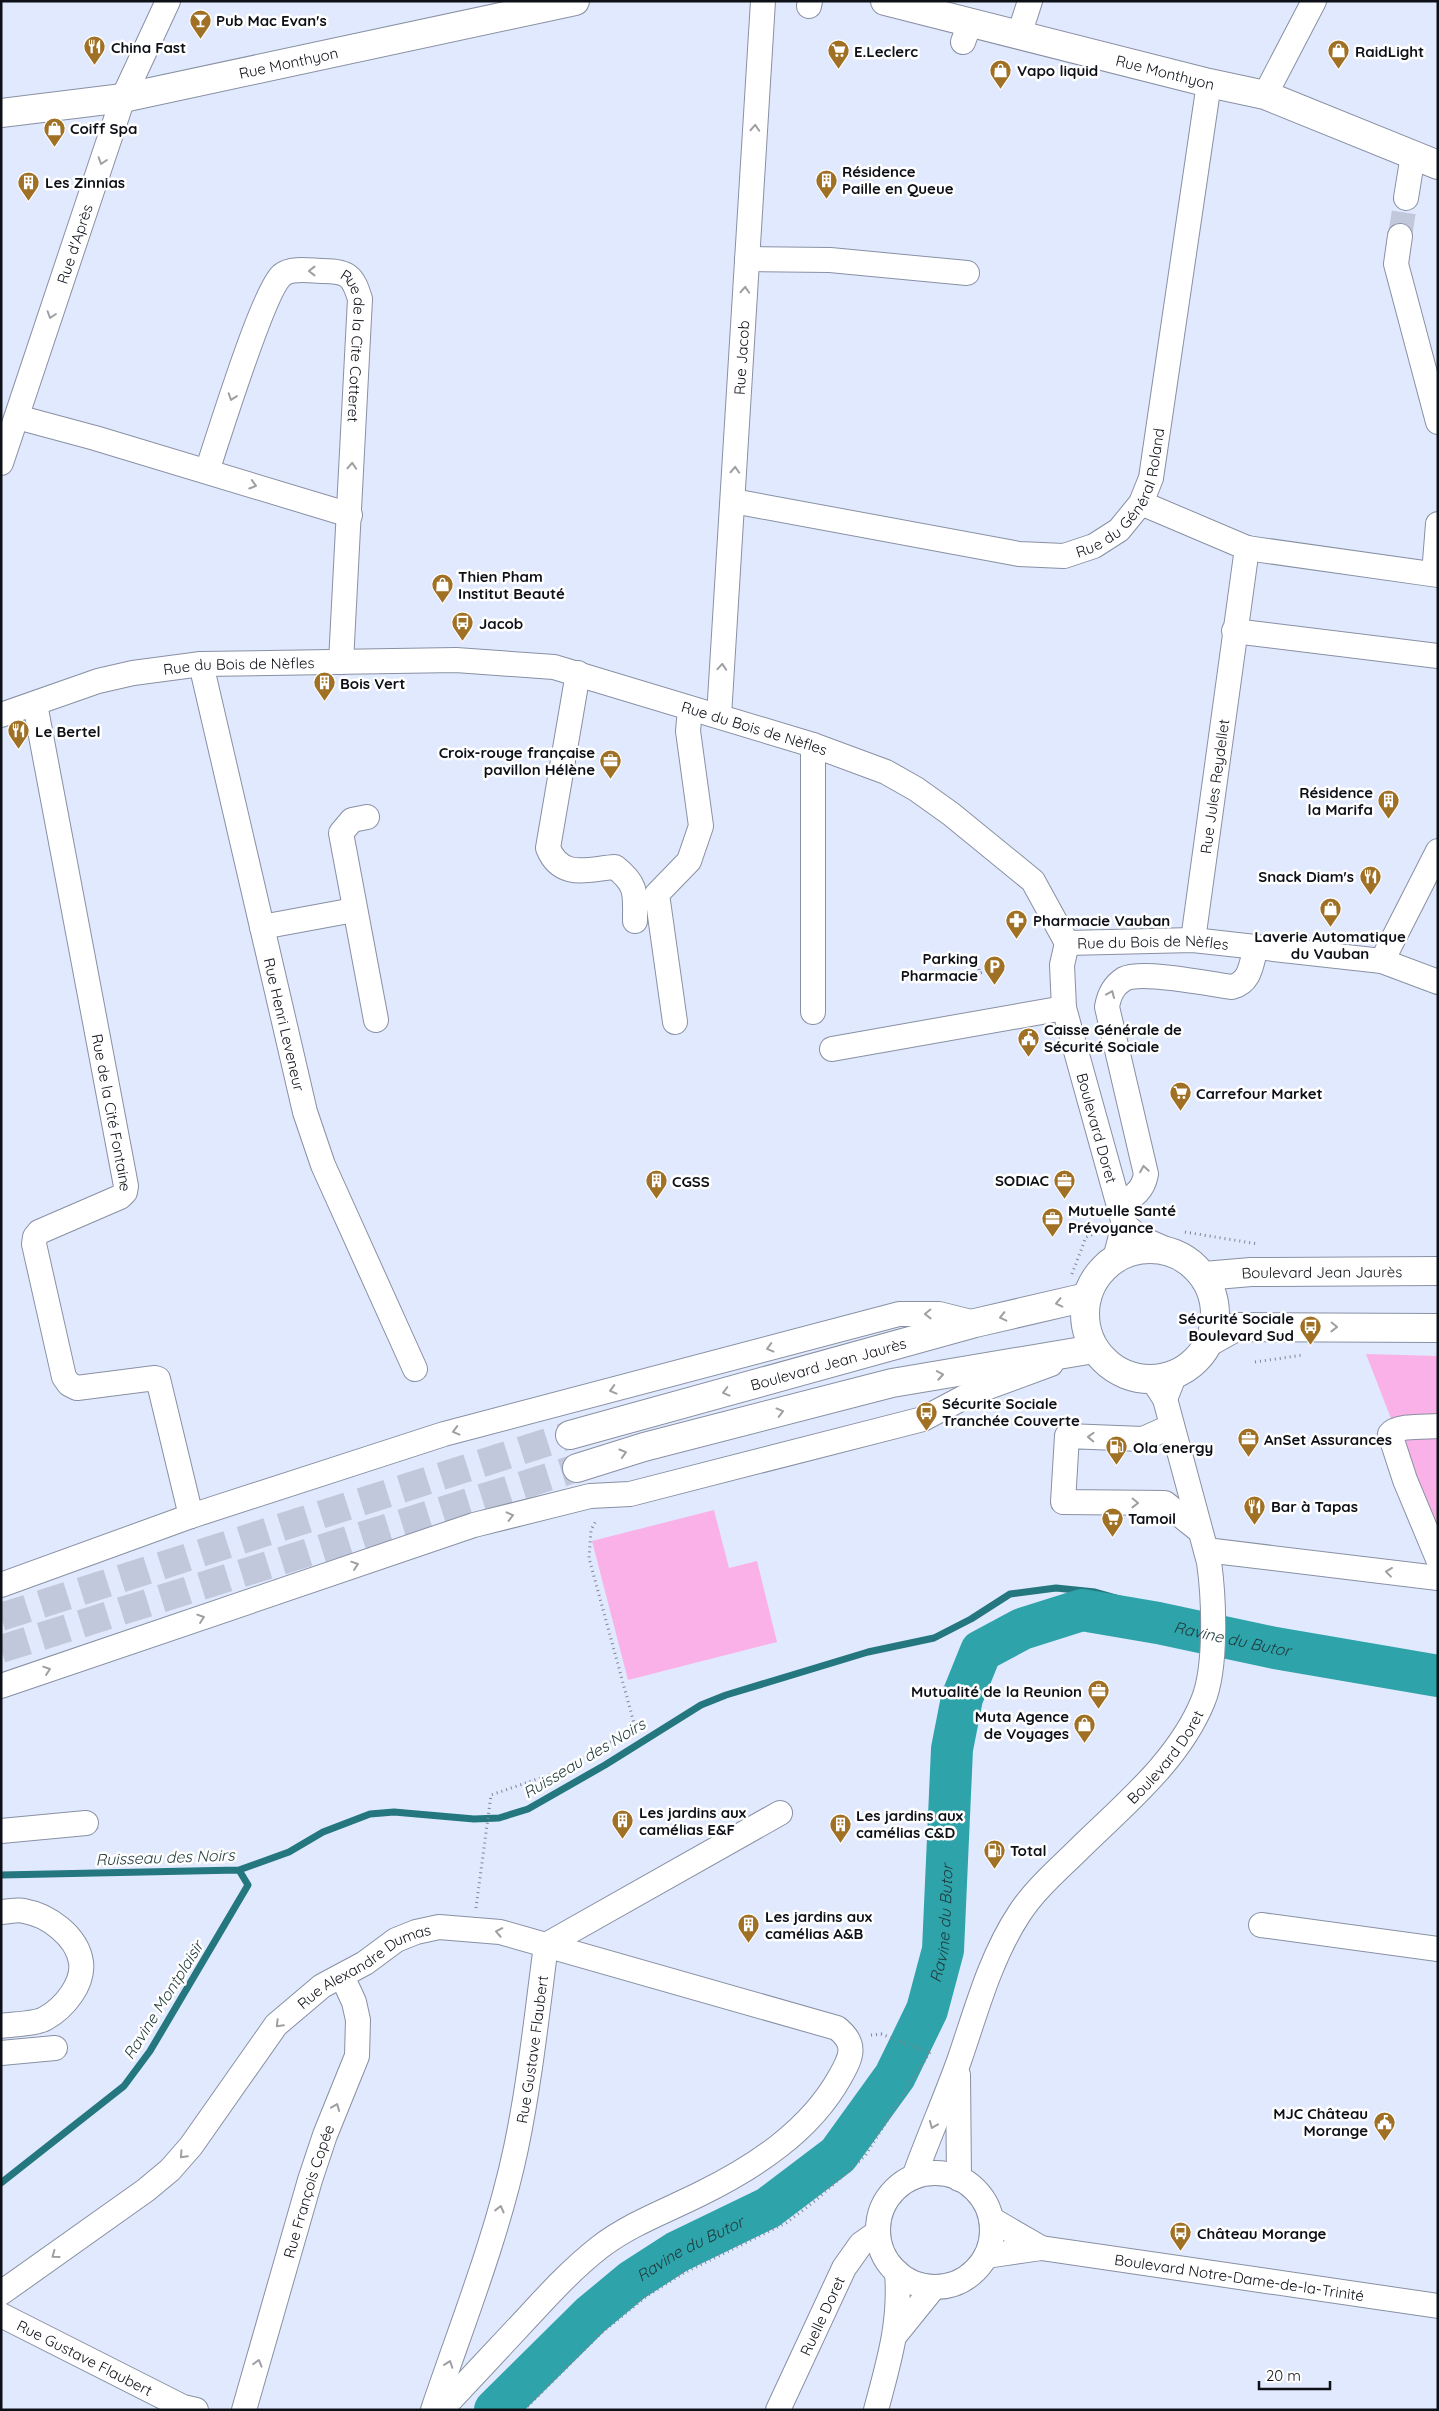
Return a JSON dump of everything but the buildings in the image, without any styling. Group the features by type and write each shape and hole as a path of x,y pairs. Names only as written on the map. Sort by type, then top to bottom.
{"main road":[{"name":"Rue Monthyon","path":"1,113 123,98 575,1"},
{"name":"Rue Monthyon","path":"885,1 966,32 1019,35 1209,83 1265,95 1438,165"},
{"path":"1211,1341 1216,1306 1204,1276 1191,1262 1177,1241 1134,1251 1114,1259 1096,1278 1087,1297 1086,1329 1094,1349 1106,1363 1126,1375 1164,1384 1185,1371 1211,1341 1236,1328 1438,1328"},
{"name":"Boulevard Jean Jaurès","path":"1204,1276 1251,1272 1438,1271"},
{"name":"Boulevard Jean Jaurès","path":"570,1435 975,1323 1087,1297"},
{"path":"577,1468 644,1447 892,1383 1094,1349"}],"street":[{"name":"Rue d'Après","path":"1,463 123,98 168,1"},
{"name":"Rue Jacob","path":"719,716 762,1"},
{"path":"1019,35 1030,1"},
{"path":"1265,95 1314,1"},
{"name":"Rue du Général Roland","path":"733,501 1019,554 1064,556 1094,546 1119,530 1141,503 1151,478 1209,83"},
{"path":"1406,198 1413,155"},
{"path":"1400,236 1396,264 1438,422"},
{"path":"747,259 830,260 967,273"},
{"name":"Rue de la Cite Cotteret","path":"206,471 264,307 282,275 293,271 342,271 355,282 360,299 341,662"},
{"path":"16,417 206,471 350,515"},
{"path":"1141,503 1247,548 1436,575 1438,524"},
{"name":"Rue Jules Reydellet","path":"1193,940 1234,631 1247,548"},
{"path":"1234,631 1438,656"},
{"name":"Rue du Bois de Nèfles","path":"1,715 98,681 133,673 201,664 456,660 554,667 813,745 886,772 916,789 951,814 1033,881 1067,943 1193,940 1382,961 1438,982"},
{"name":"Rue Henri Leveneur","path":"201,664 305,1112 323,1164 415,1369"},
{"path":"578,673 548,848 553,860 565,868 578,871 615,867 629,878 635,894 635,921"},
{"name":"Rue de la Cité Fontaine","path":"35,704 126,1186 125,1192 120,1197 39,1232 35,1237 34,1244 64,1377 69,1384 77,1388 158,1379 191,1516"},
{"path":"675,1022 657,894 689,861 701,826 688,732 690,709"},
{"path":"813,745 813,1012"},
{"path":"367,818 352,820 341,833 376,1020"},
{"path":"1382,961 1438,851"},
{"path":"262,927 354,910"},
{"name":"Boulevard Doret","path":"1067,943 1062,965 1064,1008 1122,1215"},
{"path":"1114,1259 1122,1215 1145,1183 1146,1174 1107,1008 1109,995 1115,986 1126,978 1144,975 1232,987 1241,984 1248,978 1256,947"},
{"path":"832,1049 1064,1008"},
{"path":"1122,1215 1140,1238 1177,1241"},
{"path":"1,1585 191,1516 444,1434 899,1314 939,1314 975,1323"},
{"path":"1,1686 474,1525 590,1496 630,1494 923,1419 972,1393 1094,1349"},
{"name":"Boulevard Doret","path":"914,2177 998,1954 1019,1914 1043,1883 1155,1774 1185,1733 1203,1701 1210,1675 1213,1589 1203,1540 1172,1426 1164,1384"},
{"path":"1172,1426 1143,1438 1067,1436 1062,1502 1165,1503 1203,1540 1438,1578"},
{"path":"1438,1426 1399,1428 1392,1430 1390,1434 1405,1480 1438,1559"},
{"path":"546,1945 780,1814"},
{"path":"1,1831 86,1822"},
{"path":"1,1912 24,1910 52,1921 72,1941 81,1962 77,1984 64,2004 45,2019 1,2026"},
{"path":"1261,1925 1438,1949"},
{"name":"Rue Alexandre Dumas","path":"1,2293 146,2190 170,2170 191,2146 276,2026 322,1986 365,1963 396,1940 416,1932 439,1926 500,1932 837,2028 848,2038 852,2048 846,2066 836,2085 799,2130 755,2164 701,2194 644,2219 601,2246 567,2275 441,2410"},
{"name":"Rue Gustave Flaubert","path":"433,2410 498,2218 515,2150 528,2083 546,1945"},
{"name":"Rue François Copée","path":"244,2410 310,2180 325,2135 357,2056 358,2020 354,2002 342,1976"},
{"path":"1,2053 55,2048"},
{"name":"Boulevard Doret","path":"958,2063 959,2179"},
{"path":"937,2174 959,2179 974,2188 985,2202 991,2219 992,2238 986,2256 977,2269 965,2279 950,2285 934,2287 908,2280 887,2261 881,2247 878,2232 880,2215 887,2199 899,2186 914,2177 937,2174"},
{"name":"Boulevard Notre-Dame-de-la-Trinité","path":"991,2219 1042,2248"},
{"name":"Ruelle Doret","path":"778,2410 844,2268 861,2244 878,2232"},
{"name":"Boulevard Notre-Dame-de-la-Trinité","path":"986,2256 1042,2248 1438,2306"},
{"path":"876,2410 896,2334 899,2294 897,2272"},
{"path":"896,2334 934,2287"},
{"name":"Rue Gustave Flaubert","path":"1,2315 183,2407 196,2410"}],"path":[{"path":"979,969 980,972 994,969 997,980"},
{"path":"1177,1241 1259,1245"},
{"path":"474,1928 485,1830 491,1795 566,1769 635,1727 589,1558 591,1530 610,1495"},
{"path":"881,2034 924,2050"},
{"path":"524,2410 600,2335 648,2296 684,2273 786,2222 815,2201 866,2156 930,2052"}],"shaded area":[{"path":"1366,1354 1438,1356 1438,1540"},
{"path":"714,1510 729,1568 757,1561 777,1642 628,1680 592,1541"}],"waterway":[{"name":"Ruisseau des Noirs","path":"1,1875 239,1870 289,1852 323,1832 370,1814 394,1812 474,1819 499,1818 528,1809 605,1765 701,1705 726,1695 868,1652 934,1638 971,1619 1010,1594 1056,1588 1095,1592 1120,1599 1158,1623"},
{"name":"Ravine du Butor","path":"495,2410 591,2315 632,2281 677,2252 768,2208 838,2155 895,2076 927,2010 943,1950 952,1749 962,1698 981,1651 1022,1629 1082,1610 1158,1623 1275,1648 1438,1676"},
{"name":"Ravine Montplaisir","path":"1,2183 124,2086 150,2051 248,1885 239,1870"}],"tunnel":[{"path":"1400,236 1406,198"},
{"path":"1,1617 570,1435"},
{"path":"1,1649 577,1468"}],"place":[{"name":"Pub Mac Evan's","path":"200,39"},
{"name":"China Fast","path":"95,66"},
{"name":"E.Leclerc","path":"838,70"},
{"name":"RaidLight","path":"1339,70"},
{"name":"Vapo liquid","path":"1001,89"},
{"name":"Coiff Spa","path":"54,147"},
{"name":"Résidence Paille en Queue","path":"826,199"},
{"name":"Les Zinnias","path":"29,201"},
{"name":"Thien Pham Institut Beauté","path":"442,604"},
{"name":"Jacob","path":"463,642"},
{"name":"Bois Vert","path":"324,702"},
{"name":"Le Bertel","path":"19,750"},
{"name":"Croix-rouge française pavillon Hélène","path":"611,780"},
{"name":"Résidence la Marifa","path":"1389,820"},
{"name":"Snack Diam's","path":"1370,895"},
{"name":"Laverie Automatique du Vauban","path":"1330,927"},
{"name":"Pharmacie Vauban","path":"1017,939"},
{"name":"Parking Pharmacie","path":"994,986"},
{"name":"Caisse Générale de Sécurité Sociale","path":"1028,1057"},
{"name":"Carrefour Market","path":"1180,1112"},
{"name":"SODIAC","path":"1065,1199"},
{"name":"CGSS","path":"656,1200"},
{"name":"Mutuelle Santé Prévoyance","path":"1052,1238"},
{"name":"Sécurité Sociale Boulevard Sud","path":"1310,1346"},
{"name":"Sécurite Sociale Tranchée Couverte","path":"926,1431"},
{"name":"AnSet Assurances","path":"1248,1458"},
{"name":"Ola energy","path":"1117,1466"},
{"name":"Bar à Tapas","path":"1255,1525"},
{"name":"Tamoil","path":"1112,1537"},
{"name":"Mutualité de la Reunion","path":"1098,1710"},
{"name":"Muta Agence de Voyages","path":"1085,1744"},
{"name":"Les jardins aux camélias E&F","path":"623,1840"},
{"name":"Les jardins aux camélias C&D","path":"840,1843"},
{"name":"Total","path":"994,1869"},
{"name":"Les jardins aux camélias A&B","path":"749,1944"},
{"name":"MJC Château Morange","path":"1384,2141"},
{"name":"Château Morange","path":"1181,2252"}]}
